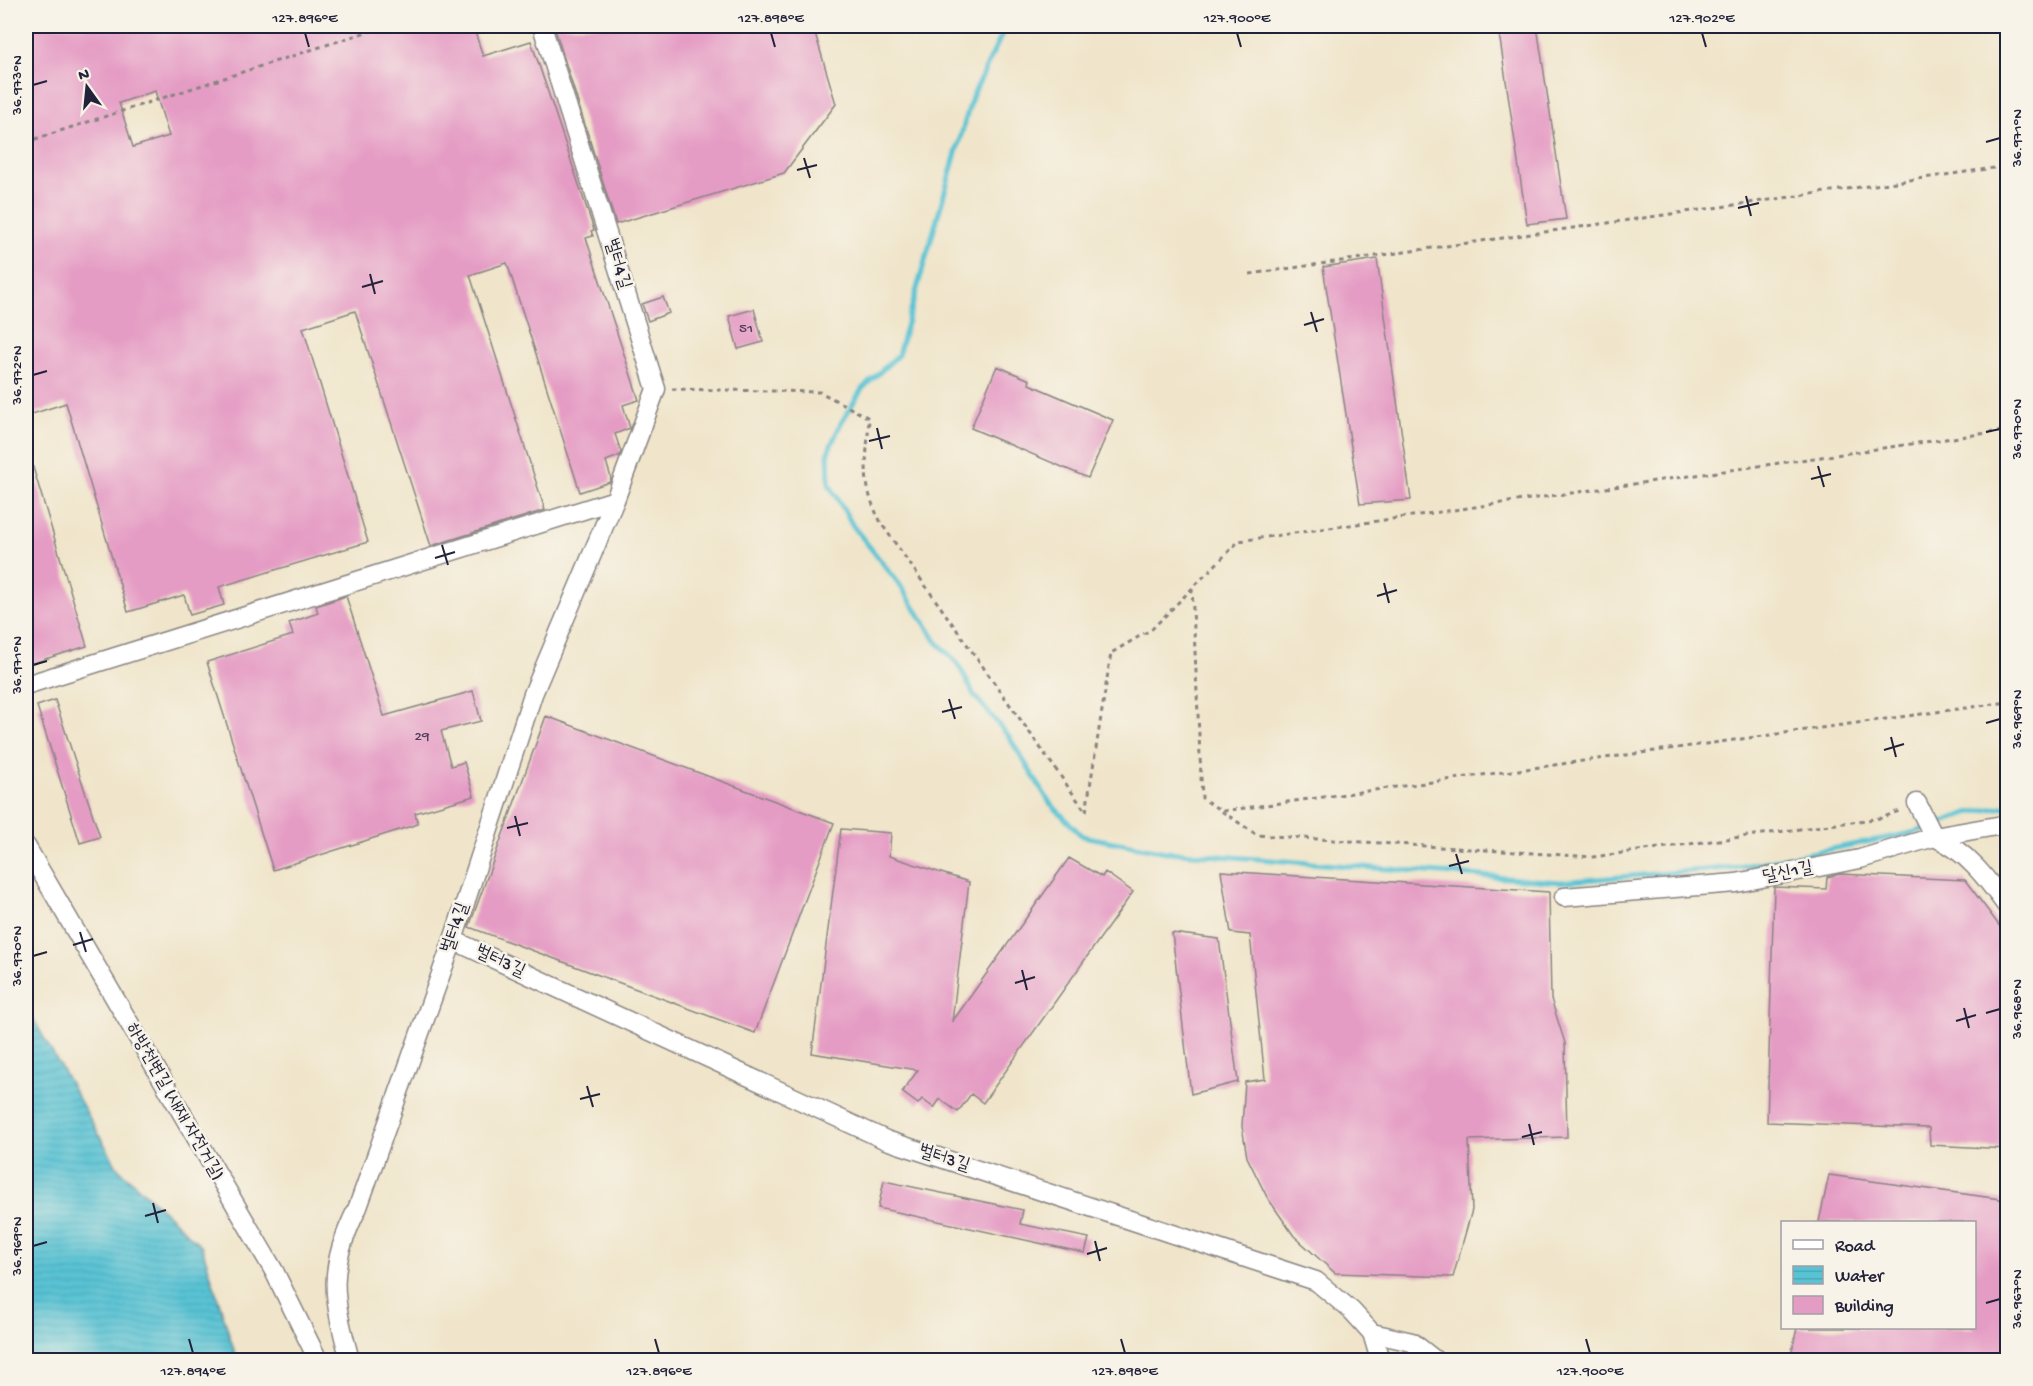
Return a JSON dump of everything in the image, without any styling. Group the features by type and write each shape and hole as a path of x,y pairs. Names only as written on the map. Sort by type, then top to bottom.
{"street":[{"name":"벌터4길","path":"350,1360 336,1308 333,1279 342,1240 358,1207 453,940 533,693 615,500 656,389 542,26"},
{"path":"26,685 615,500"},
{"path":"1917,803 1934,837 1950,843 1987,878 2007,908"},
{"name":"달신1길","path":"1564,897 1736,883 1860,859 1934,837 2007,824"},
{"name":"하방천변길 (새재 자전거길)","path":"26,846 274,1271 318,1360"},
{"name":"벌터3길","path":"453,940 886,1140 1316,1281 1352,1311 1372,1333"},
{"path":"1380,1360 1372,1333 1412,1342 1436,1360"}],"path":[{"path":"26,142 385,26"},
{"path":"1250,274 2007,166"},
{"path":"656,389 820,392 869,418 866,485 871,504 1086,812 1111,653 1152,629 1239,540 2007,430"},
{"path":"1192,588 1202,798 1257,836 1593,857 1881,818 1917,803"},
{"path":"1221,811 2007,702"}],"water":[{"path":"26,1006 118,1168 202,1247 237,1360 26,1360"}],"building":[{"path":"26,26 473,26 483,56 531,41 594,230 591,231 593,236 586,238 639,400 623,405 630,428 615,434 621,452 619,456 606,461 610,482 580,492 507,263 470,275 545,510 431,546 355,311 303,328 368,542 219,587 224,605 190,615 184,595 128,612 66,403 26,416","holes":["155,91 169,136 133,147 119,103"]},
{"path":"554,26 813,26 836,104 784,173 616,224"},
{"path":"1498,26 1537,26 1566,219 1527,224"},
{"path":"1377,259 1411,500 1360,504 1323,267"},
{"path":"663,297 669,313 648,321 642,304"},
{"path":"754,309 763,342 738,349 729,316"},
{"path":"997,366 1030,380 1029,384 1113,420 1088,478 971,428"},
{"path":"29,454 87,646 26,665 26,455"},
{"path":"346,596 384,716 473,691 481,721 441,731 451,766 464,762 474,796 415,813 418,824 273,870 207,662 293,635 289,623 318,613 316,606"},
{"path":"55,700 100,837 80,843 37,706"},
{"path":"546,716 834,823 755,1033 469,927"},
{"path":"841,829 891,833 889,856 969,882 952,1022 1069,858 1102,877 1105,872 1133,892 983,1103 971,1094 958,1112 940,1099 934,1108 922,1099 918,1104 902,1092 918,1070 812,1053"},
{"path":"1221,871 1549,892 1551,999 1565,1043 1567,1137 1469,1140 1472,1210 1453,1277 1335,1273 1294,1236 1267,1197 1247,1157 1242,1126 1245,1082 1265,1079 1250,935 1231,933"},
{"path":"1840,874 1965,880 2007,936 2007,1149 1930,1145 1929,1128 1767,1122 1774,887 1826,889 1827,877"},
{"path":"1172,933 1219,939 1238,1082 1191,1094"},
{"path":"1829,1175 2007,1200 2007,1360 1790,1360 1797,1329 1976,1329 1976,1221 1819,1221"},
{"path":"884,1181 1023,1210 1020,1224 1089,1238 1085,1253 878,1208"}],"waterway":[{"path":"1006,26 972,97 898,355 862,389 841,423 828,452 829,484 853,526 900,585 936,641 958,664 974,695 1009,737 1050,803 1082,836 1166,852 1560,882 1739,867 1912,833 1968,813 2008,806"}]}
